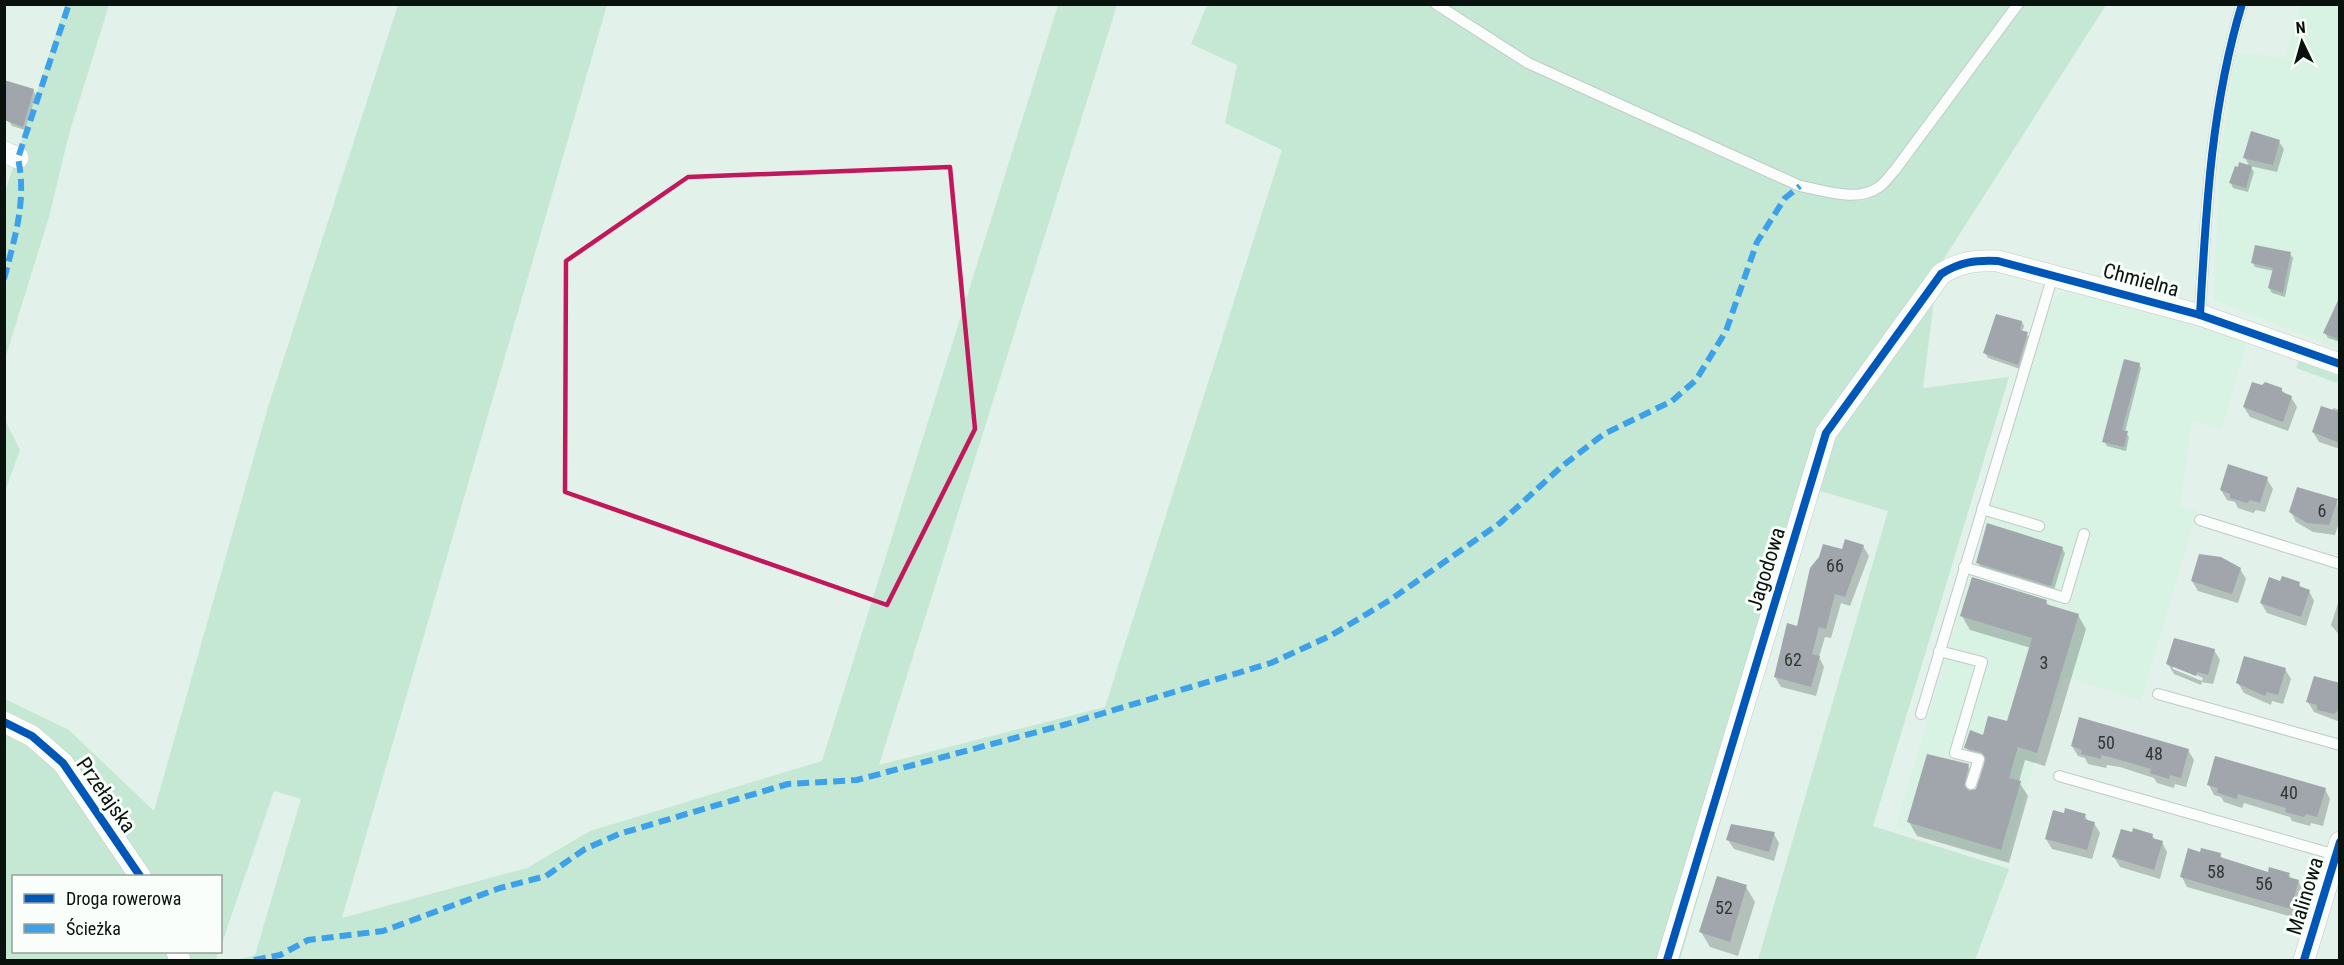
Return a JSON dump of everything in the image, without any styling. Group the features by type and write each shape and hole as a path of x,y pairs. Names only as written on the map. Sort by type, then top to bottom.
{"street":[{"name":"Jagodowa","path":"1667,960 1827,433 1941,274 1955,265 1975,260 1998,261"},
{"name":"Chmielna","path":"1998,261 2200,315 2340,364"},
{"name":"Przełajska","path":"4,722 32,736 63,763 139,875"},
{"name":"Malinowa","path":"2304,960 2338,849"}],"lane":[{"path":"1436,4 1493,44 1550,73 1800,186 1846,195 1878,188 1895,170 2018,4"},
{"path":"2200,315 2208,173 2228,51 2242,4"},
{"path":"1921,714 2053,275"},
{"path":"1982,509 2039,526"},
{"path":"2200,520 2340,564"},
{"path":"1965,567 2066,598 2084,534"},
{"path":"1939,651 1982,662 1955,753 1979,759 1971,784"},
{"path":"2158,694 2340,745"},
{"path":"2059,776 2338,849"}],"highlighted area":[{"path":"950,167 975,429 887,605 565,492 566,261 688,177"}],"shaded area":[{"path":"65,5 109,5 69,134 49,217 5,359 5,192"},
{"path":"398,5 607,5 342,918 527,868 590,831 822,761 1058,5 1117,5 879,765 1105,707 1282,150 1225,123 1237,65 1191,44 1207,5 2106,5 1938,268 1923,388 2009,377 1873,826 2009,869 1975,960 1758,960 1888,511 1817,490 1680,960 237,960 255,955 301,799 274,791 222,943 222,875 12,875 12,953 218,953 216,960 5,960 5,699 69,730 154,811 268,407"},
{"path":"2301,5 2339,5 2339,349 2214,300 2220,159 2236,53 2285,58"},
{"path":"2064,286 2203,325 2247,343 2221,430 2192,420 2180,506 2197,511 2141,700 2065,677 2045,727 2006,861 1896,827 2045,313"},
{"path":"2299,361 2339,376 2337,383 2296,368"},
{"path":"5,420 20,450 5,491"}],"building":[{"path":"4,80 34,89 23,127 4,120"},
{"path":"2251,131 2280,140 2273,165 2243,158"},
{"path":"2239,162 2252,166 2246,188 2229,183 2235,166 2238,167"},
{"path":"2255,245 2291,252 2283,293 2268,288 2273,268 2251,263"},
{"path":"2340,296 2340,340 2323,333"},
{"path":"1996,314 2022,321 2020,330 2028,332 2018,365 1983,353"},
{"path":"2124,359 2140,363 2122,430 2128,431 2124,447 2102,442"},
{"path":"2252,382 2262,385 2265,382 2282,388 2282,392 2292,396 2283,422 2243,407"},
{"path":"2321,406 2340,412 2340,443 2312,432"},
{"path":"2228,464 2268,477 2260,503 2250,500 2247,503 2230,498 2230,494 2220,490"},
{"path":"2297,487 2338,499 2329,525 2307,523 2289,512"},
{"path":"1987,523 2063,547 2051,586 1976,563"},
{"path":"1845,539 1864,545 1845,597 1835,594 1826,629 1819,627 1812,654 1820,656 1811,687 1774,677 1787,623 1797,626 1810,568 1819,557 1823,544 1842,549"},
{"path":"2199,554 2221,557 2241,568 2232,594 2191,581"},
{"path":"2282,576 2300,582 2299,586 2310,590 2301,617 2260,603 2269,577 2280,581"},
{"path":"1972,577 2047,600 2046,604 2079,614 2037,753 2018,747 2009,778 2021,781 2001,850 1907,822 1927,754 1969,764 1964,786 1969,791 1976,789 1986,758 1981,752 1964,748 1970,730 1983,735 1988,716 2007,721 2032,638 1960,616"},
{"path":"2174,638 2215,649 2208,675 2197,672 2196,676 2166,664"},
{"path":"2244,656 2286,668 2278,695 2267,692 2265,696 2236,683"},
{"path":"2314,676 2340,683 2340,709 2334,714 2317,710 2317,705 2306,702"},
{"path":"2079,717 2189,749 2181,778 2170,775 2169,779 2150,773 2151,769 2113,758 2101,755 2101,759 2081,754 2082,750 2071,746"},
{"path":"2215,756 2326,788 2317,817 2306,814 2304,817 2285,812 2286,808 2238,794 2237,799 2217,793 2218,788 2207,785"},
{"path":"2065,808 2086,814 2084,819 2095,822 2087,850 2045,839 2053,810 2064,813"},
{"path":"1731,824 1775,832 1769,852 1726,840"},
{"path":"2133,828 2153,834 2152,838 2163,841 2154,870 2112,857 2121,829 2132,832"},
{"path":"2188,848 2200,852 2201,848 2221,853 2220,857 2268,872 2269,867 2290,873 2288,877 2299,880 2291,909 2180,877"},
{"path":"1717,876 1747,885 1730,942 1699,932"}],"marked path":[{"path":"4,279 16,233 20,204 18,158 69,4"},
{"path":"254,960 280,955 308,940 383,931 500,888 546,876 585,849 619,834 788,784 857,780 1067,724 1271,663 1330,636 1390,600 1500,523 1561,467 1604,434 1672,401 1696,380 1726,331 1757,242 1785,198 1800,186"}],"cycle path":[{"path":"2200,315 2208,197 2217,120 2223,81 2242,4"},
{"path":"1667,960 1826,433 1941,274 1968,263 1998,261 2200,315 2340,364"},
{"path":"4,722 32,736 63,763 139,875"},
{"path":"2304,960 2340,842"}]}
